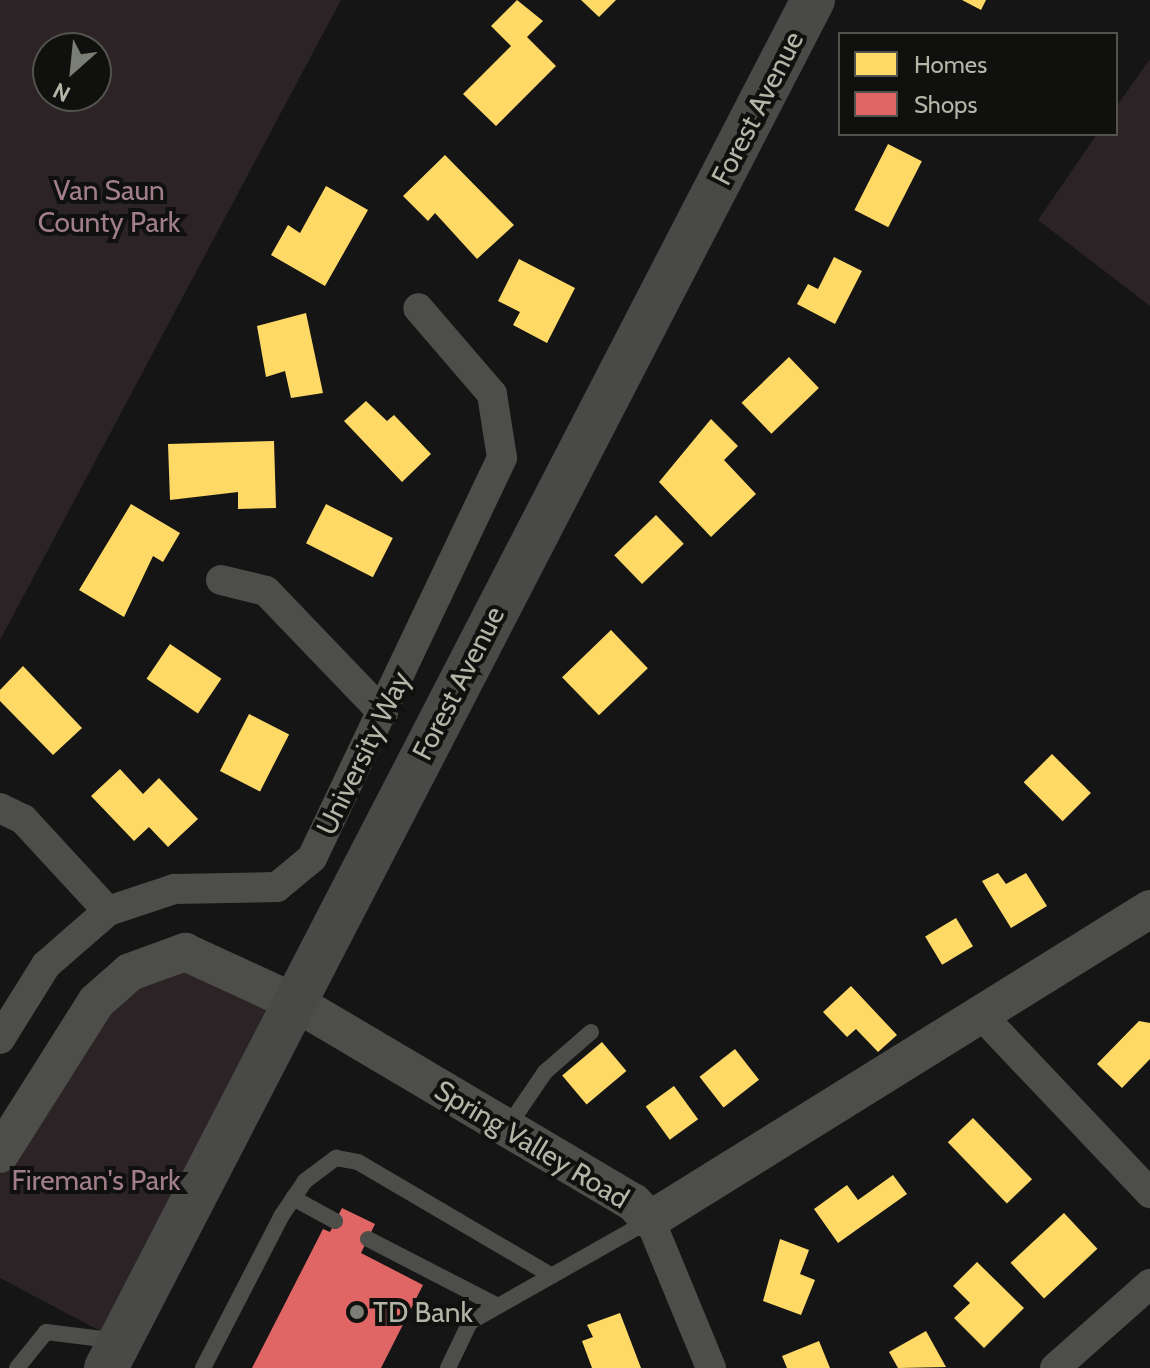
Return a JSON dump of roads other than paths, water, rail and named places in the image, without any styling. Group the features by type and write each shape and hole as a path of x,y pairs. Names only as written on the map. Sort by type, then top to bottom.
{"main road":[{"name":"Forest Avenue","path":"112,1354 813,0"}],"street":[{"name":"University Way","path":"0,1039 46,965 108,911 174,889 254,892 297,874 383,713 502,458 492,394 418,308"},
{"path":"221,580 266,591 383,713"},
{"path":"0,808 23,819 108,911"},
{"name":"Spring Valley Road","path":"0,1154 96,1002 130,972 185,952 296,1003 633,1202 650,1220 983,1017 1150,909"},
{"path":"983,1017 1150,1193"},
{"path":"650,1220 711,1368"},
{"path":"1055,1368 1150,1284"}],"lane":[{"path":"507,1128 545,1072 591,1032"},
{"path":"203,1368 293,1198 336,1158 358,1162 552,1276"},
{"path":"293,1198 335,1221"},
{"path":"448,1368 470,1322 650,1220"},
{"path":"368,1239 498,1306"},
{"path":"16,1367 46,1332 112,1354"}],"place":[{"name":"TD Bank","path":"357,1312"}],"park label":[{"name":"Van Saun County Park","path":"109,206"},
{"name":"Fireman's Park","path":"96,1180"}]}
